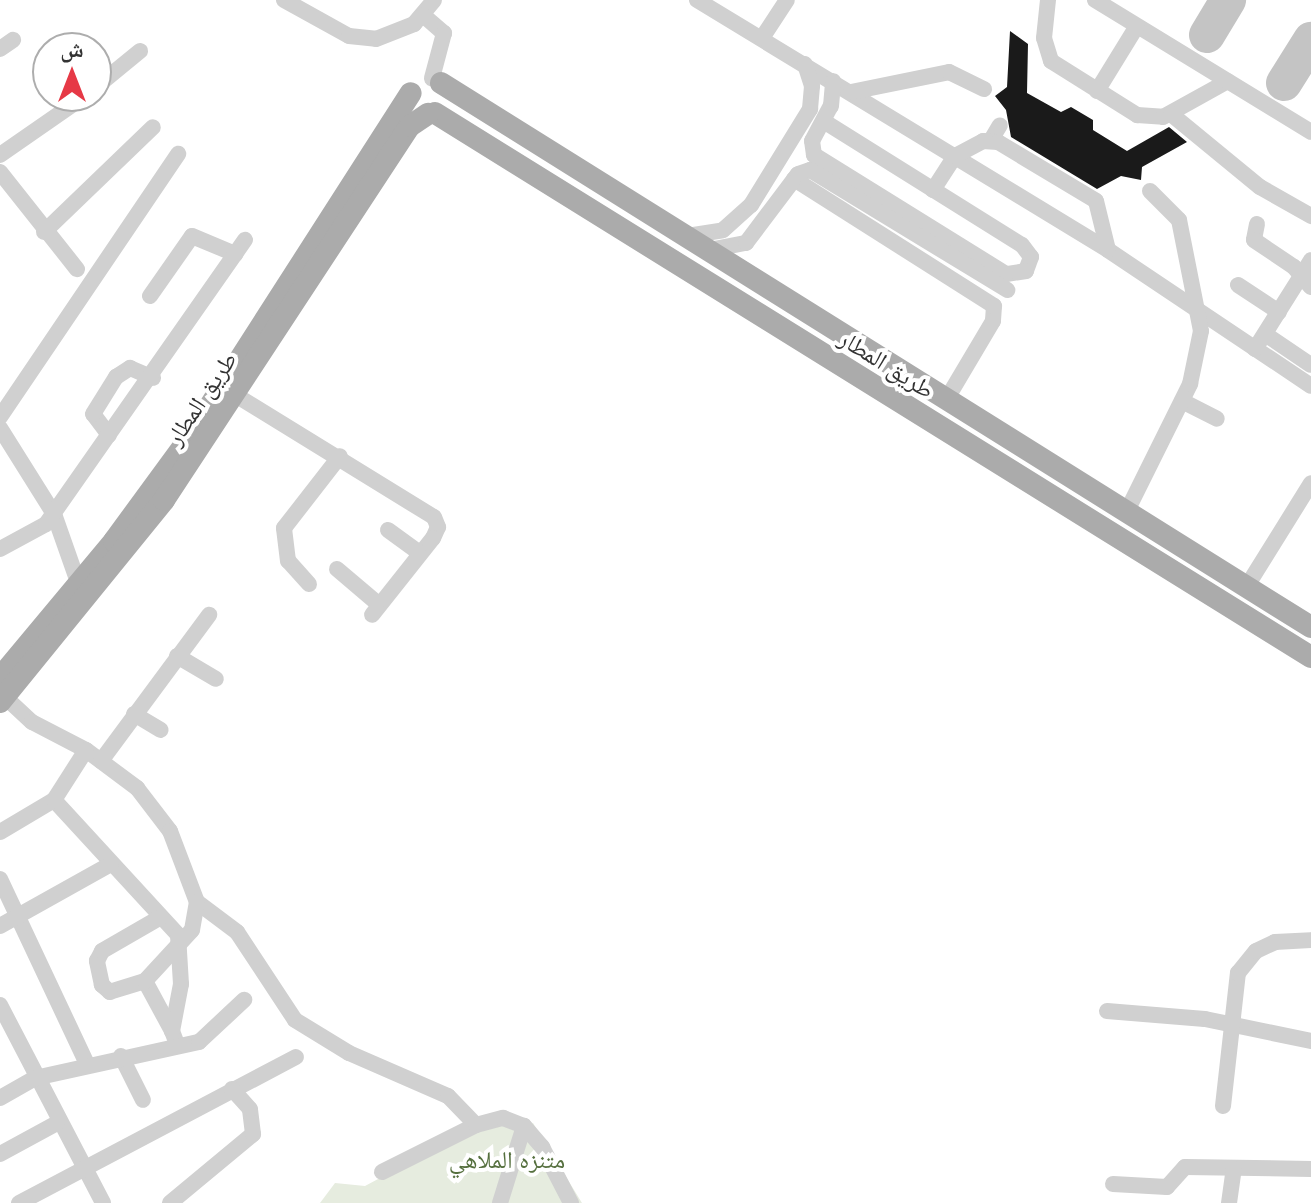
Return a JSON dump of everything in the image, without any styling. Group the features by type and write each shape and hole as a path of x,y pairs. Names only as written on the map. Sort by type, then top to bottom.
{"main road":[{"path":"420,80 437,80 447,98 432,114 414,106 411,93 420,80"},
{"name":"طريق المطار","path":"437,80 946,400 1128,509 1311,627"},
{"name":"طريق المطار","path":"230,392 411,93"},
{"name":"طريق المطار","path":"2,692 85,589 230,392 410,126 432,114 1311,657"},
{"path":"931,424 946,400"},
{"path":"1113,534 1128,509"},
{"path":"1233,610 1247,586"}],"street":[{"path":"284,0 337,30 362,39 389,37 423,15 434,0"},
{"path":"697,0 1108,250 1311,386"},
{"path":"1048,0 1047,54 1057,67 1145,118 1171,114 1228,81"},
{"path":"1095,0 1311,132"},
{"path":"762,38 781,4"},
{"path":"423,15 444,33 437,80"},
{"path":"1097,91 1137,26"},
{"path":"112,74 140,51"},
{"path":"687,236 723,230 751,205 806,120 812,86 805,64"},
{"path":"851,92 949,72 984,89"},
{"path":"825,122 1022,245 1031,257 1026,271 1006,274 817,158 811,146 825,122 833,81"},
{"path":"0,155 62,112"},
{"path":"1171,114 1260,187 1311,216"},
{"path":"933,190 955,156 991,140 1000,125"},
{"path":"44,232 153,127"},
{"path":"991,140 1100,195 1108,250"},
{"path":"0,417 178,154"},
{"path":"709,250 746,243 794,179 804,171 817,172 1007,290"},
{"path":"0,172 44,232 77,269"},
{"path":"794,179 994,306 993,321 946,400"},
{"path":"1150,191 1179,220 1201,313 1190,384"},
{"path":"1257,224 1254,240 1306,282"},
{"path":"150,296 192,236 235,254"},
{"path":"0,548 40,530 54,514 153,378 245,240"},
{"path":"1255,349 1279,312 1306,282 1311,260"},
{"path":"1238,285 1279,312"},
{"path":"1128,509 1221,326"},
{"path":"1265,334 1311,365"},
{"path":"109,435 93,414 116,377 130,368 153,378"},
{"path":"230,392 340,456 434,517 437,530 374,609 337,569"},
{"path":"1182,401 1217,419"},
{"path":"0,428 54,514 85,589"},
{"path":"309,584 288,561 284,528 340,456"},
{"path":"1247,586 1311,483"},
{"path":"388,530 418,552"},
{"path":"101,761 209,615"},
{"path":"177,656 216,679"},
{"path":"2,692 32,722 86,750 137,788 170,831 197,902 194,926 145,981 110,992 102,985 97,961 102,951 161,917"},
{"path":"134,714 161,730"},
{"path":"0,832 54,800 86,750"},
{"path":"54,800 181,942 179,1004 174,1038"},
{"path":"0,926 111,864"},
{"path":"0,879 87,1064"},
{"path":"197,902 237,932 295,1020 349,1053 448,1096 476,1125"},
{"path":"1223,1106 1229,1024 1238,973 1246,961 1275,942 1311,940"},
{"path":"145,981 174,1038"},
{"path":"0,1098 35,1078 121,1056 174,1038 206,1038 244,1000"},
{"path":"0,1005 57,1123 103,1203"},
{"path":"1107,1011 1229,1024 1311,1041"},
{"path":"121,1056 143,1100"},
{"path":"19,1203 296,1057"},
{"path":"170,1203 253,1134 250,1109 232,1089"},
{"path":"382,1172 476,1125 503,1118 524,1126 571,1203"},
{"path":"0,1154 57,1123"},
{"path":"500,1203 524,1126"},
{"path":"1113,1184 1167,1187 1185,1167 1311,1169"},
{"path":"1229,1203 1234,1168"}],"green space":[{"name":"متنزه الملاهي","path":"494,1117 533,1123 582,1203 320,1203 335,1183 365,1186"}],"building":[{"path":"1010,31 1028,44 1027,93 1061,112 1071,107 1093,120 1093,130 1127,151 1169,127 1187,142 1142,167 1141,180 1121,176 1097,189 1011,137 1006,110 995,96 1007,87"}],"taxiway":[{"path":"1207,35 1228,0"},
{"path":"1284,83 1311,40"}]}
